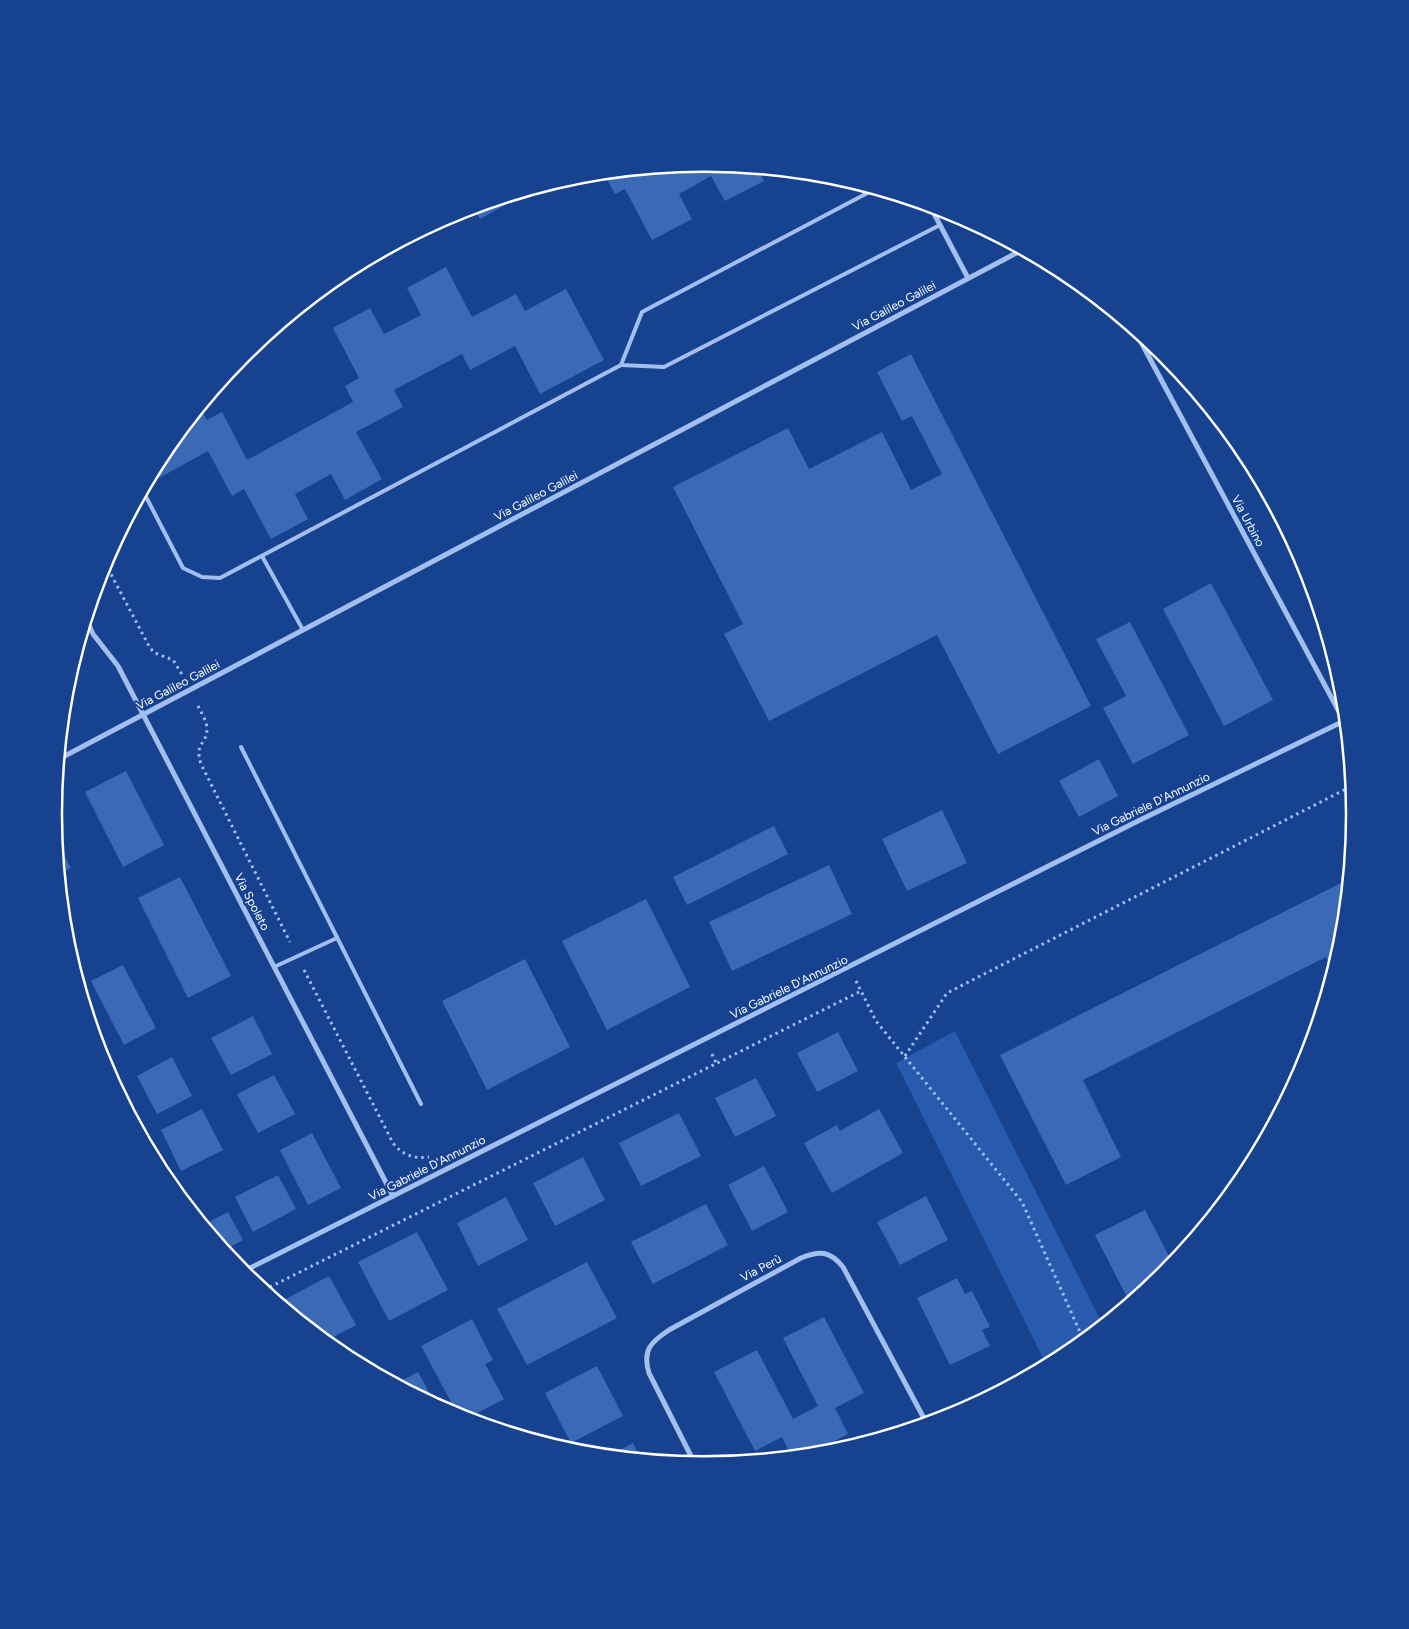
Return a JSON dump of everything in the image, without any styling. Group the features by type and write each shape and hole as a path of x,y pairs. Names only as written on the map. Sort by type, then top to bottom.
{"street":[{"path":"935,216 968,278"},
{"name":"Via Galileo Galilei","path":"66,755 1015,253"},
{"name":"Via Urbino","path":"1144,347 1337,706"},
{"name":"Via Spoleto","path":"90,629 118,666 144,714 393,1196"},
{"name":"Via Gabriele D'Annunzio","path":"251,1268 850,968 1138,821 1340,724"},
{"name":"Via Perù","path":"691,1456 649,1373 646,1359 650,1345 669,1330 801,1258 817,1253 827,1254 836,1258 843,1267 924,1418"}],"lane":[{"path":"621,365 642,312 868,193"},
{"path":"147,498 183,568 202,577 220,578 621,365 664,367 940,225"},
{"path":"262,556 303,630"},
{"path":"241,746 421,1104"},
{"path":"274,967 336,938"}],"path":[{"path":"110,572 150,648 154,653 173,660 177,664 190,690 207,728 199,748 202,764 297,956 393,1143 399,1151 416,1158 437,1154"},
{"path":"905,1056 947,993 1345,790"},
{"path":"850,968 876,1021 1022,1202 1081,1334"},
{"path":"270,1287 861,991"}],"shaded area":[{"path":"955,1031 1100,1320 1043,1359 896,1063"}],"building":[{"path":"704,172 746,174 761,175 764,181 725,201 711,176 679,194 692,219 652,240 625,189 615,194 607,180 663,174"},
{"path":"506,204 480,219 477,214"},
{"path":"446,267 472,317 516,294 525,311 566,289 604,360 540,394 515,346 470,370 462,354 394,390 403,407 356,432 382,479 345,500 331,474 295,494 308,519 271,539 244,489 232,496 208,451 159,478 203,414 207,420 222,412 247,460 353,402 345,386 359,378 333,328 370,308 384,334 421,315 407,288"},
{"path":"911,354 1091,706 998,754 937,635 769,721 724,634 743,624 673,487 788,428 809,469 882,432 911,490 942,474 912,416 902,421 877,372"},
{"path":"1211,583 1273,700 1224,726 1163,609"},
{"path":"1130,622 1189,735 1133,764 1103,708 1126,696 1096,639"},
{"path":"1099,759 1118,796 1079,817 1059,781"},
{"path":"126,771 164,845 123,867 85,792"},
{"path":"942,810 967,863 907,891 882,839"},
{"path":"774,826 788,854 687,905 673,877"},
{"path":"64,854 71,868 65,871"},
{"path":"829,865 852,914 732,971 709,922"},
{"path":"180,877 231,976 188,998 138,898"},
{"path":"1342,882 1329,963 1326,957 1083,1080 1121,1157 1066,1185 1000,1055"},
{"path":"646,899 690,987 607,1030 562,941"},
{"path":"525,959 570,1047 487,1090 442,1001"},
{"path":"123,965 156,1028 124,1045 91,981"},
{"path":"253,1016 272,1054 231,1075 211,1038"},
{"path":"838,1032 858,1071 817,1092 797,1053"},
{"path":"172,1057 192,1096 157,1114 137,1076"},
{"path":"274,1075 295,1114 258,1133 237,1094"},
{"path":"756,1078 776,1116 735,1137 715,1098"},
{"path":"202,1109 223,1150 181,1171 161,1130"},
{"path":"879,1109 903,1153 832,1193 804,1143 837,1125 840,1131"},
{"path":"679,1113 701,1156 641,1186 619,1143"},
{"path":"312,1133 341,1188 308,1205 280,1150"},
{"path":"583,1157 605,1200 555,1226 533,1183"},
{"path":"764,1166 788,1212 752,1231 728,1185"},
{"path":"278,1175 296,1209 253,1232 235,1197"},
{"path":"926,1196 948,1240 900,1265 877,1222"},
{"path":"506,1197 528,1240 478,1266 457,1223"},
{"path":"706,1204 728,1245 653,1284 631,1242"},
{"path":"1145,1210 1169,1257 1127,1298 1095,1235"},
{"path":"228,1212 243,1240 230,1247 209,1222"},
{"path":"417,1232 448,1290 389,1321 358,1262"},
{"path":"587,1262 617,1318 527,1365 497,1309"},
{"path":"329,1276 356,1325 333,1337 284,1300"},
{"path":"957,1278 965,1294 972,1291 990,1327 982,1330 990,1346 950,1365 917,1298"},
{"path":"824,1317 864,1393 835,1408 848,1434 828,1444 789,1451 782,1437 755,1451 714,1372 757,1350 793,1419 818,1406 783,1338"},
{"path":"472,1319 493,1360 485,1364 504,1399 476,1414 453,1405 421,1346"},
{"path":"597,1366 623,1416 571,1442 545,1393"},
{"path":"418,1372 430,1394 421,1390 402,1380"},
{"path":"633,1443 638,1453 621,1451 619,1451"}]}
